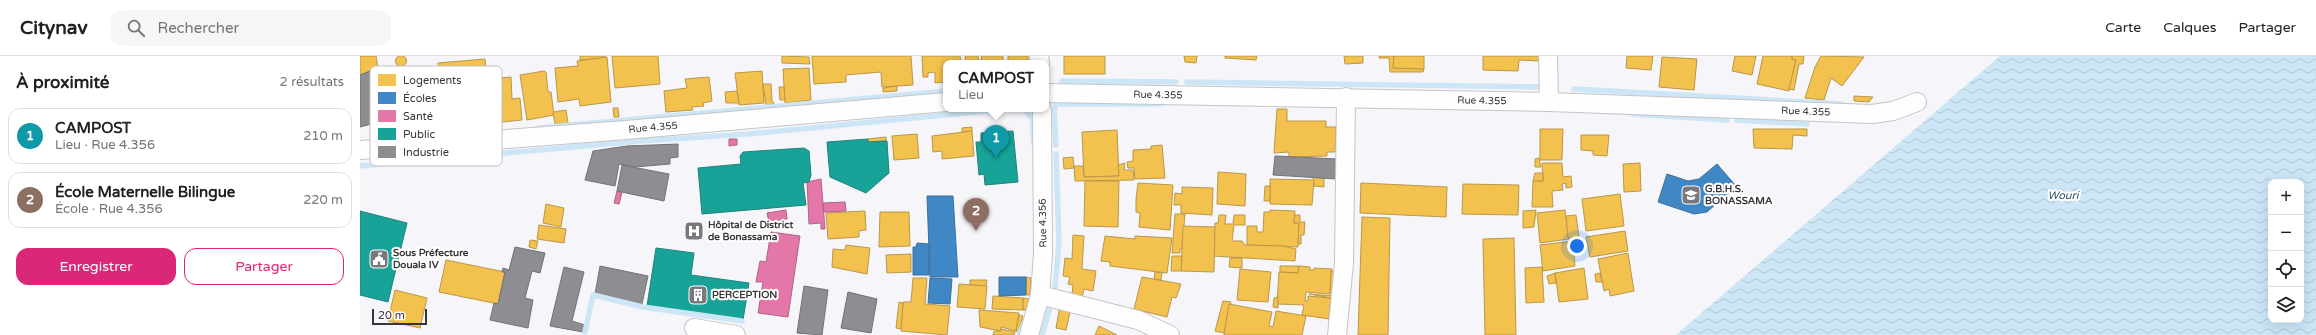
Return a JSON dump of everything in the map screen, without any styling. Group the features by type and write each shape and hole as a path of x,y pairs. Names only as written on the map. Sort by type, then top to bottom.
{"street":[{"path":"1548,56 1549,102"},
{"name":"Rue 4.355","path":"1049,93 1279,98 1346,97 1549,102 1872,114 1893,111 1917,102"},
{"path":"1337,335 1344,263 1346,97"},
{"name":"Rue 4.355","path":"502,140 633,130 943,102"},
{"name":"Rue 4.356","path":"1029,335 1040,295 1043,254 1042,112"},
{"name":"Rue 4.355","path":"360,150 370,149"},
{"path":"1040,295 1138,320 1170,335"},
{"path":"694,328 736,335"}],"water":[{"name":"Wouri","path":"2000,56 2316,56 2316,335 1676,335"}],"building: Logements":[{"path":"401,55 407,61 403,66 397,65 395,61 397,57"},
{"path":"360,56 376,56 378,66 370,66 370,71 360,75"},
{"path":"580,56 605,56 605,58 580,60"},
{"path":"612,56 658,56 660,84 615,88"},
{"path":"782,56 809,57 810,64 782,63"},
{"path":"812,56 911,56 913,85 882,87 881,72 846,75 846,82 814,84"},
{"path":"922,56 960,56 961,60 943,60 943,82 935,83 935,72 928,73 928,77 923,77"},
{"path":"965,56 978,56 979,60 966,60"},
{"path":"981,56 1003,56 1003,60 982,60"},
{"path":"1008,56 1028,56 1028,60 1008,60"},
{"path":"1064,56 1105,56 1105,74 1064,74"},
{"path":"1184,56 1197,56 1196,63 1185,62"},
{"path":"1225,56 1257,56 1256,60 1225,58"},
{"path":"1344,56 1363,56 1363,63 1345,64"},
{"path":"1379,56 1394,56 1393,68 1424,69 1423,72 1390,72 1389,58 1379,58"},
{"path":"1394,56 1424,56 1424,69 1393,68"},
{"path":"1483,56 1540,56 1539,61 1519,60 1518,71 1483,70"},
{"path":"1627,56 1653,56 1651,70 1626,68"},
{"path":"1735,56 1756,56 1752,75 1732,71"},
{"path":"1763,56 1792,56 1792,59 1796,60 1789,91 1757,84"},
{"path":"1792,56 1804,56 1803,64 1799,64 1794,90 1789,89 1796,60 1792,59"},
{"path":"1821,56 1864,57 1842,86 1831,78 1824,100 1805,98 1815,67"},
{"path":"607,57 611,102 580,106 579,99 558,102 555,68 578,66 577,61"},
{"path":"1662,57 1697,59 1694,90 1659,87"},
{"path":"485,59 486,66 438,66 438,63"},
{"path":"809,68 811,100 785,103 783,69"},
{"path":"544,71 546,72 548,92 551,92 554,115 527,120 520,75"},
{"path":"762,71 764,103 739,105 735,73"},
{"path":"511,77 512,99 520,98 522,120 502,122 502,78"},
{"path":"709,77 712,101 703,103 704,106 692,107 693,110 666,112 664,91 687,88 685,79"},
{"path":"763,84 771,84 771,99 775,105 766,106"},
{"path":"897,86 897,91 883,92 883,88"},
{"path":"779,87 784,87 785,100 780,100"},
{"path":"737,91 739,103 726,103 725,92"},
{"path":"1854,96 1873,97 1869,102 1854,101"},
{"path":"613,108 618,108 619,117 614,117"},
{"path":"1277,109 1287,109 1287,121 1326,121 1326,127 1336,127 1335,152 1327,152 1327,156 1289,157 1289,152 1274,153"},
{"path":"566,110 568,123 555,124 553,112"},
{"path":"972,127 972,131 962,132 962,128"},
{"path":"1540,129 1563,129 1562,160 1540,160"},
{"path":"1753,129 1807,129 1807,136 1793,135 1792,149 1754,148"},
{"path":"1117,130 1119,176 1084,177 1082,132"},
{"path":"972,131 974,156 942,159 942,151 933,152 932,136"},
{"path":"917,134 919,158 894,160 892,136"},
{"path":"1581,135 1609,135 1607,156 1593,155 1593,151 1581,150"},
{"path":"886,137 886,141 868,142 868,139"},
{"path":"1162,145 1165,178 1135,179 1134,168 1128,168 1127,162 1133,161 1133,150 1151,149 1151,146"},
{"path":"1073,157 1074,168 1064,169 1063,158"},
{"path":"1539,158 1541,167 1535,167 1535,159"},
{"path":"1125,163 1124,170 1133,170 1134,180 1075,181 1074,166 1083,166 1084,177 1119,176 1118,165"},
{"path":"1542,163 1562,163 1563,177 1571,176 1572,187 1566,188 1566,183 1562,184 1563,190 1552,191 1553,207 1532,207 1533,181 1543,181"},
{"path":"1640,163 1641,191 1624,192 1623,164"},
{"path":"1218,172 1246,174 1245,206 1217,204"},
{"path":"1535,173 1543,173 1543,181 1533,181"},
{"path":"1313,177 1324,178 1324,187 1314,186"},
{"path":"1270,179 1314,180 1312,205 1270,204"},
{"path":"1085,181 1119,181 1118,227 1084,226"},
{"path":"1138,183 1173,185 1170,230 1139,227 1140,213 1136,212"},
{"path":"1361,183 1447,187 1446,217 1360,213"},
{"path":"1463,184 1519,185 1518,215 1462,214"},
{"path":"1265,186 1270,186 1270,201 1264,201"},
{"path":"1182,187 1213,188 1212,215 1181,213 1181,205 1174,205 1175,193 1182,194"},
{"path":"1620,194 1624,226 1586,231 1582,199"},
{"path":"546,204 564,208 561,227 543,223"},
{"path":"1270,210 1295,211 1294,223 1299,223 1298,247 1247,245 1247,226 1257,226 1257,232 1263,232 1264,212 1270,212"},
{"path":"1536,210 1534,227 1523,228 1523,211"},
{"path":"1565,210 1569,239 1540,243 1537,213"},
{"path":"865,211 866,230 859,231 859,237 828,239 826,213"},
{"path":"880,212 909,212 910,246 879,247"},
{"path":"1175,214 1185,214 1182,249 1180,249 1180,253 1172,253"},
{"path":"1219,215 1226,215 1225,224 1233,224 1234,215 1245,215 1245,225 1234,225 1232,241 1242,241 1245,245 1284,246 1296,249 1295,261 1213,256 1215,223 1218,223"},
{"path":"1295,215 1300,215 1300,222 1305,222 1304,235 1301,235 1301,244 1298,244 1299,223 1294,223"},
{"path":"1576,215 1579,237 1568,238 1566,216"},
{"path":"1362,217 1390,218 1388,335 1358,335"},
{"path":"539,225 566,229 564,243 537,239"},
{"path":"1183,226 1215,227 1214,272 1181,271"},
{"path":"1625,231 1628,251 1590,257 1586,237"},
{"path":"1073,235 1084,236 1082,269 1096,271 1093,291 1084,289 1082,297 1072,294 1073,285 1068,284 1070,277 1063,276 1065,258 1072,259"},
{"path":"1105,236 1135,239 1135,236 1172,238 1167,273 1110,266 1110,262 1101,261"},
{"path":"1514,238 1516,335 1485,335 1483,239"},
{"path":"530,240 538,241 536,249 529,247"},
{"path":"1573,241 1575,266 1543,271 1540,245"},
{"path":"846,245 870,248 867,274 832,267 833,249 845,250"},
{"path":"1628,253 1634,291 1610,296 1609,289 1604,291 1598,259"},
{"path":"911,254 911,272 887,273 886,255"},
{"path":"1172,256 1182,256 1181,271 1171,271"},
{"path":"1230,258 1242,258 1242,268 1229,267"},
{"path":"446,260 505,272 498,304 439,292"},
{"path":"1280,266 1299,266 1298,273 1280,272"},
{"path":"1299,266 1310,267 1310,270 1314,270 1314,268 1332,269 1330,294 1306,292 1305,301 1308,301 1308,296 1331,298 1329,319 1302,315 1304,305 1277,304 1279,272 1298,273"},
{"path":"1542,267 1544,302 1526,303 1525,268"},
{"path":"1584,268 1588,299 1559,302 1555,273"},
{"path":"1240,269 1271,272 1268,302 1237,300"},
{"path":"1331,271 1336,272 1334,293 1330,294"},
{"path":"1155,272 1162,273 1161,280 1154,279"},
{"path":"1555,273 1556,283 1549,284 1547,276"},
{"path":"1600,273 1602,282 1596,282 1595,274"},
{"path":"1026,277 1031,278 1030,295 1026,295"},
{"path":"1142,277 1181,284 1176,298 1172,297 1167,317 1134,309"},
{"path":"913,278 927,278 925,304 950,306 947,335 901,331 903,302 911,302"},
{"path":"970,280 987,280 986,286 970,285"},
{"path":"959,284 987,286 985,309 957,307"},
{"path":"395,290 427,298 420,328 388,321"},
{"path":"1309,294 1334,296 1333,319 1329,319 1331,298"},
{"path":"993,296 1023,298 1023,310 992,309"},
{"path":"1278,297 1278,308 1273,307 1274,298"},
{"path":"1023,298 1029,299 1026,310 1023,310"},
{"path":"1223,301 1231,302 1224,333 1215,331"},
{"path":"899,302 903,303 901,329 896,328"},
{"path":"1229,304 1272,312 1269,326 1273,327 1276,311 1306,316 1302,335 1224,335"},
{"path":"1060,306 1071,308 1066,330 1056,328"},
{"path":"979,310 1019,313 1016,331 1001,327 1001,331 980,327"},
{"path":"1019,315 1023,316 1018,332 1016,331"},
{"path":"1099,326 1117,335 1095,335"},
{"path":"1001,329 1015,332 1014,335 993,335 994,331 1001,331"}],"building: Écoles":[{"path":"1717,164 1736,186 1707,212 1694,214 1658,202 1667,174 1688,181 1699,179"},
{"path":"927,196 953,196 958,277 930,277"},
{"path":"917,243 929,244 929,275 913,275 913,247 916,247"},
{"path":"999,277 1026,277 1026,295 999,296"},
{"path":"930,278 952,279 950,304 928,303"}],"building: Santé":[{"path":"729,139 737,139 737,145 729,146"},
{"path":"821,179 825,229 821,229 821,223 809,224 807,182"},
{"path":"617,191 622,193 619,204 614,203"},
{"path":"845,202 846,211 824,212 823,203"},
{"path":"786,210 787,219 769,222 767,213"},
{"path":"771,232 800,236 788,317 758,313 763,282 756,282 760,261 766,262"}],"building: Public":[{"path":"1013,131 1018,182 985,185 984,174 979,175 976,142 981,142 981,133"},
{"path":"868,139 868,142 887,141 889,173 866,193 830,177 827,142"},
{"path":"804,148 809,151 811,175 809,182 803,183 806,205 702,214 698,168 741,164 740,156 743,152"},
{"name":"Sous Préfecture Douala IV","path":"360,211 407,223 388,302 360,295"},
{"name":"PERCEPTION","path":"656,248 694,253 691,275 749,283 743,320 647,306"}],"building: Industrie":[{"path":"370,71 370,124 360,127 360,75"},
{"path":"678,144 678,157 670,158 670,164 635,167 619,164 615,186 585,180 593,151 627,146"},
{"path":"1275,156 1338,159 1337,179 1273,175"},
{"path":"622,165 669,174 664,201 617,191"},
{"path":"515,247 545,253 540,273 532,271 525,298 533,300 528,328 490,320 494,303 498,304 505,272 502,272 503,268 509,270"},
{"path":"600,266 648,276 642,304 595,294"},
{"path":"564,267 584,272 572,321 585,325 583,332 550,326"},
{"path":"804,286 828,290 822,335 797,333"},
{"path":"848,292 877,299 871,333 841,328"}],"waterway":[{"path":"1062,81 1176,82"},
{"path":"1187,82 1540,87"},
{"path":"1574,89 1841,104"},
{"path":"538,128 943,91"},
{"path":"1056,145 1054,111 1056,104 1161,104"},
{"path":"502,153 641,141 748,134 975,112"},
{"path":"1027,112 1032,118 1034,144"},
{"path":"1633,114 1727,120"},
{"path":"1737,120 1807,124"},
{"path":"1055,290 1059,242 1056,154"},
{"path":"360,166 370,165"},
{"path":"585,332 593,295 643,307 742,321"},
{"path":"1042,335 1052,301"},
{"path":"1019,335 1024,323"}],"place":[{"name":"CAMPOST","path":"996,158"},
{"name":"G.B.H.S. BONASSAMA","path":"1691,195"},
{"name":"Hôpital de District de Bonassama","path":"694,231"},
{"name":"École Maternelle Bilingue","path":"976,231"},
{"name":"Sous Préfecture Douala IV","path":"379,259"},
{"name":"PERCEPTION","path":"698,295"}]}
